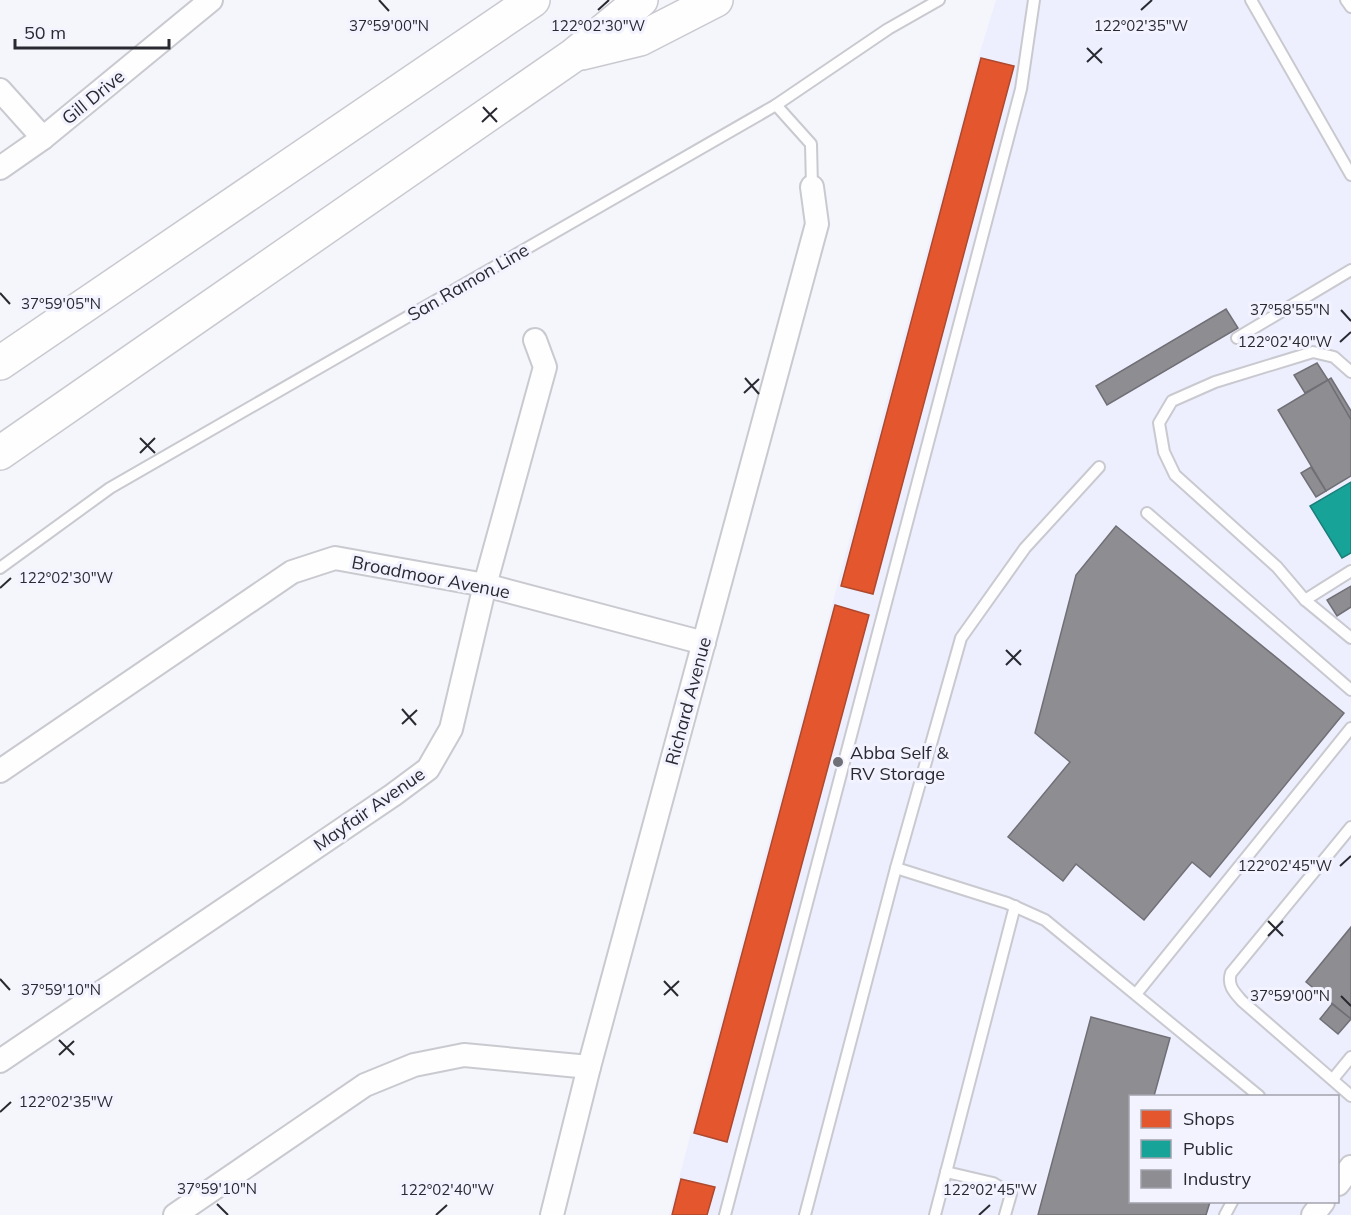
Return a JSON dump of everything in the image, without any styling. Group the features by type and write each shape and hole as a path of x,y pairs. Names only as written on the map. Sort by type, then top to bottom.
{"highway":[{"path":"0,363 533,0"},
{"path":"0,453 574,55 641,0"},
{"path":"574,55 640,39 716,0"}],"street":[{"name":"Gill Drive","path":"0,168 43,138 211,0"},
{"path":"0,90 43,138"},
{"name":"Richard Avenue","path":"552,1215 589,1067 817,224 812,187"},
{"name":"Mayfair Avenue","path":"0,1061 428,769 451,729 485,585 544,367 535,340"},
{"name":"Broadmoor Avenue","path":"0,771 292,572 335,558 485,585 704,643"},
{"path":"175,1215 365,1085 414,1065 464,1055 589,1067"},
{"path":"1312,1215 1322,1203"}],"lane":[{"name":"San Ramon Line","path":"0,568 110,488 776,105 888,29 939,0"},
{"path":"725,1215 1021,89 1034,0"},
{"path":"1251,0 1350,171"},
{"path":"1347,0 1351,7"},
{"path":"776,105 811,144 812,187"},
{"path":"1237,338 1351,270"},
{"path":"1351,372 1334,357 1313,352 1215,382 1172,401 1159,423 1164,452 1175,475 1277,567 1305,600 1351,638"},
{"path":"805,1215 896,868 961,638 1025,548 1099,467"},
{"path":"1147,513 1351,690"},
{"path":"1305,600 1351,571"},
{"path":"1136,994 1351,728"},
{"path":"1351,827 1229,979 1232,990 1242,1001 1351,1096"},
{"path":"896,868 1015,906 1045,920 1257,1095"},
{"path":"934,1215 1015,906"},
{"path":"1333,1079 1351,1057"},
{"path":"946,1172 993,1183 1011,1194 1005,1215"}],"shaded area":[{"path":"996,0 1351,0 1351,1215 669,1215 979,55"}],"building: Shops":[{"path":"981,58 1014,66 873,594 841,586"},
{"path":"835,605 869,615 727,1142 694,1133"},
{"path":"681,1179 715,1187 707,1215 672,1215"}],"building: Public":[{"path":"1351,482 1351,553 1342,558 1310,506"}],"building: Industry":[{"path":"1226,309 1238,328 1107,405 1096,386"},
{"path":"1317,363 1328,380 1305,393 1294,375"},
{"path":"1331,378 1351,411 1351,420 1328,380"},
{"path":"1328,380 1351,420 1351,476 1326,491 1278,410"},
{"path":"1311,467 1326,491 1316,497 1301,473"},
{"path":"1116,526 1344,713 1210,877 1192,862 1144,920 1076,864 1063,881 1008,837 1070,762 1035,733 1076,575"},
{"path":"1351,586 1351,607 1337,616 1327,600"},
{"path":"1351,927 1351,1019 1306,982"},
{"path":"1332,1004 1351,1019 1338,1034 1320,1019"},
{"path":"1091,1017 1170,1038 1154,1095 1129,1095 1129,1203 1210,1203 1206,1215 1038,1215"}],"place":[{"name":"Abba Self & RV Storage","path":"838,762"}]}
